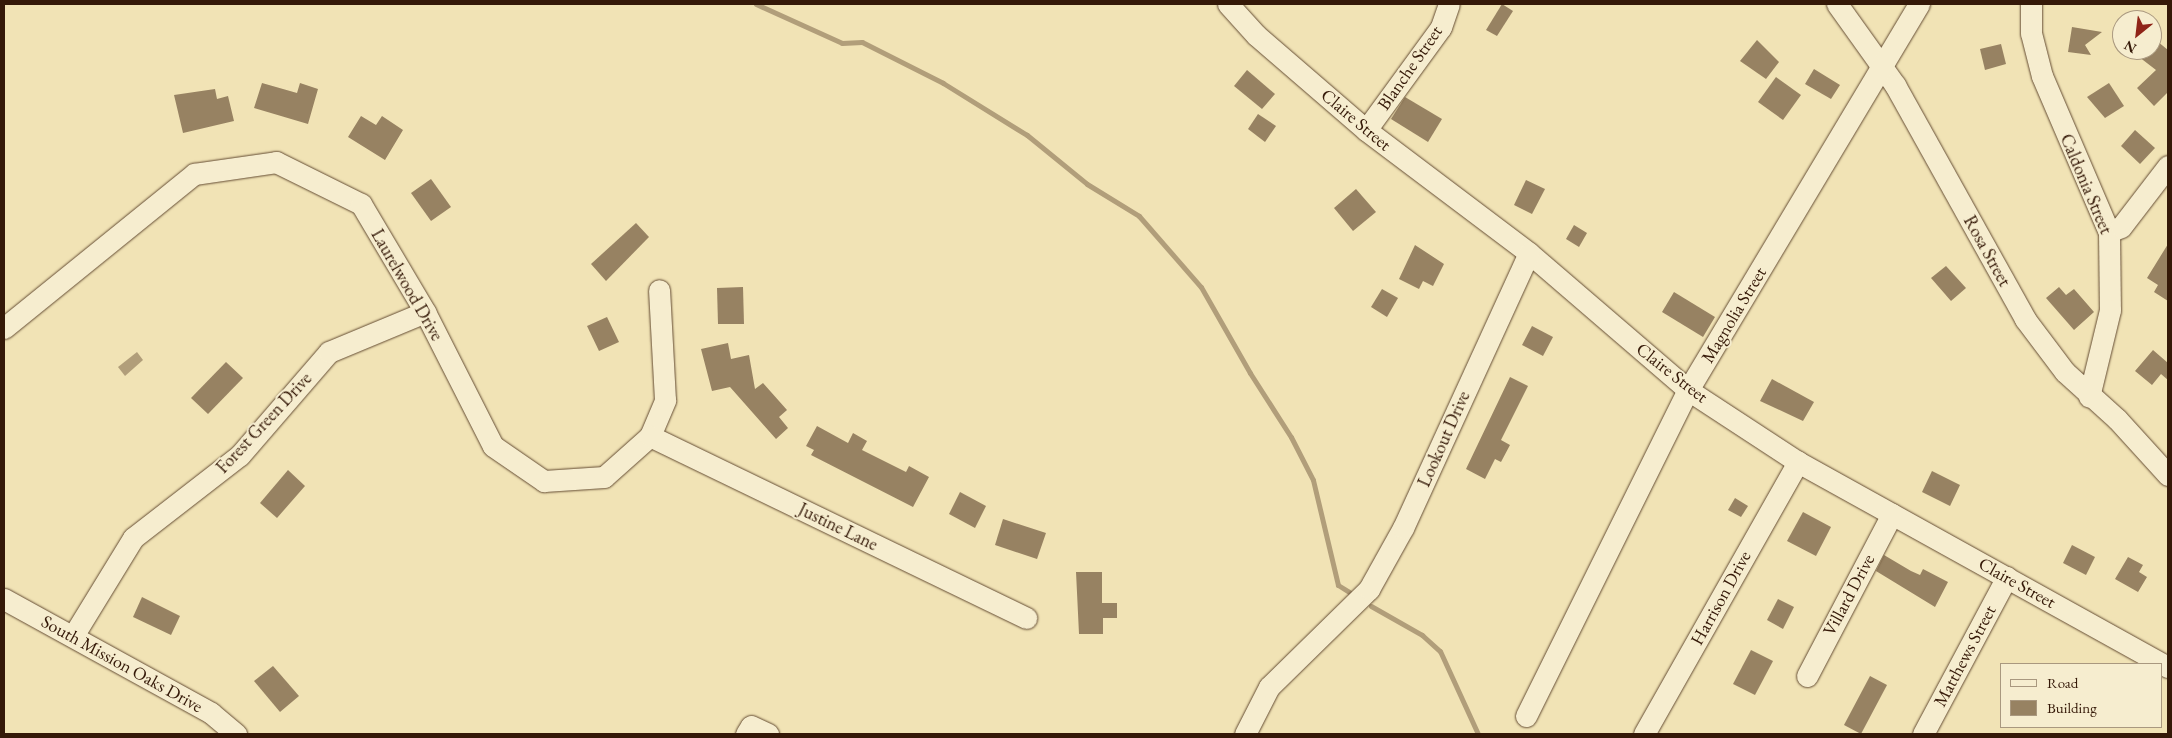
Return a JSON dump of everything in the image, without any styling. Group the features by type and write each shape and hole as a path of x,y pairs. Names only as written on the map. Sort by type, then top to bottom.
{"street":[{"name":"Claire Street","path":"1228,4 1256,35 1366,130 1529,253 1688,390 1798,462 2161,663"},
{"name":"Blanche Street","path":"1366,130 1441,27 1449,4"},
{"name":"Rosa Street","path":"1837,4 1883,68 2025,319 2089,397 2117,419 2168,475"},
{"name":"Magnolia Street","path":"1526,716 1688,390 1883,68 1919,4"},
{"name":"Caldonia Street","path":"2032,4 2031,33 2042,76 2109,232 2110,310 2089,397"},
{"name":"Laurelwood Drive","path":"4,328 194,174 276,162 361,204 425,312 492,446 544,481 604,477 650,436 665,400 659,290"},
{"path":"2109,232 2122,227 2168,166"},
{"name":"Lookout Drive","path":"1245,734 1269,687 1369,589 1403,528 1529,253"},
{"name":"Forest Green Drive","path":"73,636 133,538 240,455 329,352 425,312"},
{"name":"Justine Lane","path":"650,436 1026,618"},
{"name":"Harrison Drive","path":"1644,734 1798,462"},
{"name":"Villard Drive","path":"1807,676 1892,514"},
{"name":"Matthews Street","path":"1923,734 2007,577"},
{"name":"South Mission Oaks Drive","path":"4,599 211,713 236,734"},
{"path":"746,734 751,726 768,734"}],"shaded area":[{"path":"137,352 143,360 125,376 118,367"}],"building":[{"path":"1502,4 1513,11 1497,36 1486,30"},
{"path":"2072,27 2102,32 2085,45 2091,55 2068,52"},
{"path":"1757,40 1779,62 1766,79 1740,61"},
{"path":"2001,44 2006,64 1985,70 1980,49"},
{"path":"2162,45 2168,50 2168,92 2154,106 2137,88 2156,70 2143,60 2162,60"},
{"path":"1814,69 1840,85 1831,99 1805,84"},
{"path":"1247,70 1275,94 1262,109 1234,86"},
{"path":"1776,77 1801,95 1783,120 1758,102"},
{"path":"262,83 297,93 300,83 318,89 308,124 254,108"},
{"path":"2109,83 2124,106 2105,118 2087,97"},
{"path":"215,89 217,99 228,96 234,121 183,133 174,95"},
{"path":"1405,97 1442,119 1428,142 1391,119"},
{"path":"1258,114 1276,126 1265,142 1248,129"},
{"path":"361,116 376,125 382,116 403,130 385,160 348,137"},
{"path":"2135,130 2155,148 2140,164 2121,146"},
{"path":"431,179 451,207 431,221 411,193"},
{"path":"1526,180 1545,189 1532,214 1514,205"},
{"path":"1356,189 1376,212 1353,231 1334,208"},
{"path":"636,223 649,237 606,281 591,264"},
{"path":"1574,225 1587,233 1579,247 1566,239"},
{"path":"2168,244 2168,301 2154,292 2158,285 2147,278"},
{"path":"1415,245 1444,264 1433,286 1423,281 1419,289 1399,279"},
{"path":"1946,266 1966,288 1951,301 1931,278"},
{"path":"743,287 744,324 718,324 717,288"},
{"path":"2059,287 2066,295 2074,289 2094,312 2074,330 2046,298"},
{"path":"1382,289 1398,298 1387,317 1371,307"},
{"path":"1674,292 1715,317 1703,337 1662,312"},
{"path":"607,317 619,342 599,351 587,326"},
{"path":"1532,326 1553,337 1543,356 1522,345"},
{"path":"728,343 731,359 749,355 755,389 763,383 787,410 779,417 788,428 776,439 730,387 712,391 701,349"},
{"path":"2153,350 2168,363 2168,380 2161,374 2152,385 2135,371"},
{"path":"226,362 243,378 208,414 191,398"},
{"path":"1510,377 1528,386 1501,440 1510,445 1501,462 1495,459 1485,479 1466,469"},
{"path":"1772,379 1814,402 1803,421 1760,401"},
{"path":"817,426 848,443 853,433 867,441 862,450 906,472 909,466 929,477 913,507 811,455 814,450 806,446"},
{"path":"288,470 305,486 277,518 260,503"},
{"path":"1932,471 1960,485 1950,506 1922,492"},
{"path":"960,492 986,506 975,528 949,514"},
{"path":"1735,498 1748,506 1741,517 1728,510"},
{"path":"1803,512 1831,527 1816,556 1787,541"},
{"path":"1003,519 1046,533 1037,559 995,545"},
{"path":"2072,545 2095,557 2086,575 2063,563"},
{"path":"1884,555 1920,575 1923,569 1948,582 1935,607 1876,571"},
{"path":"2128,557 2143,565 2139,572 2147,577 2138,592 2115,579"},
{"path":"1076,572 1102,572 1102,603 1117,603 1117,618 1103,618 1103,634 1079,634"},
{"path":"142,597 180,616 171,635 133,617"},
{"path":"1778,599 1794,607 1783,629 1767,620"},
{"path":"1751,650 1773,661 1755,695 1733,684"},
{"path":"273,666 299,696 280,712 254,681"},
{"path":"1870,676 1887,685 1861,734 1844,725"}],"waterway":[{"path":"756,4 842,43 862,42 943,83 1027,135 1087,184 1139,216 1201,287 1250,373 1291,437 1313,480 1338,585 1349,592"},
{"path":"1371,606 1422,635 1440,651 1478,734"}]}
